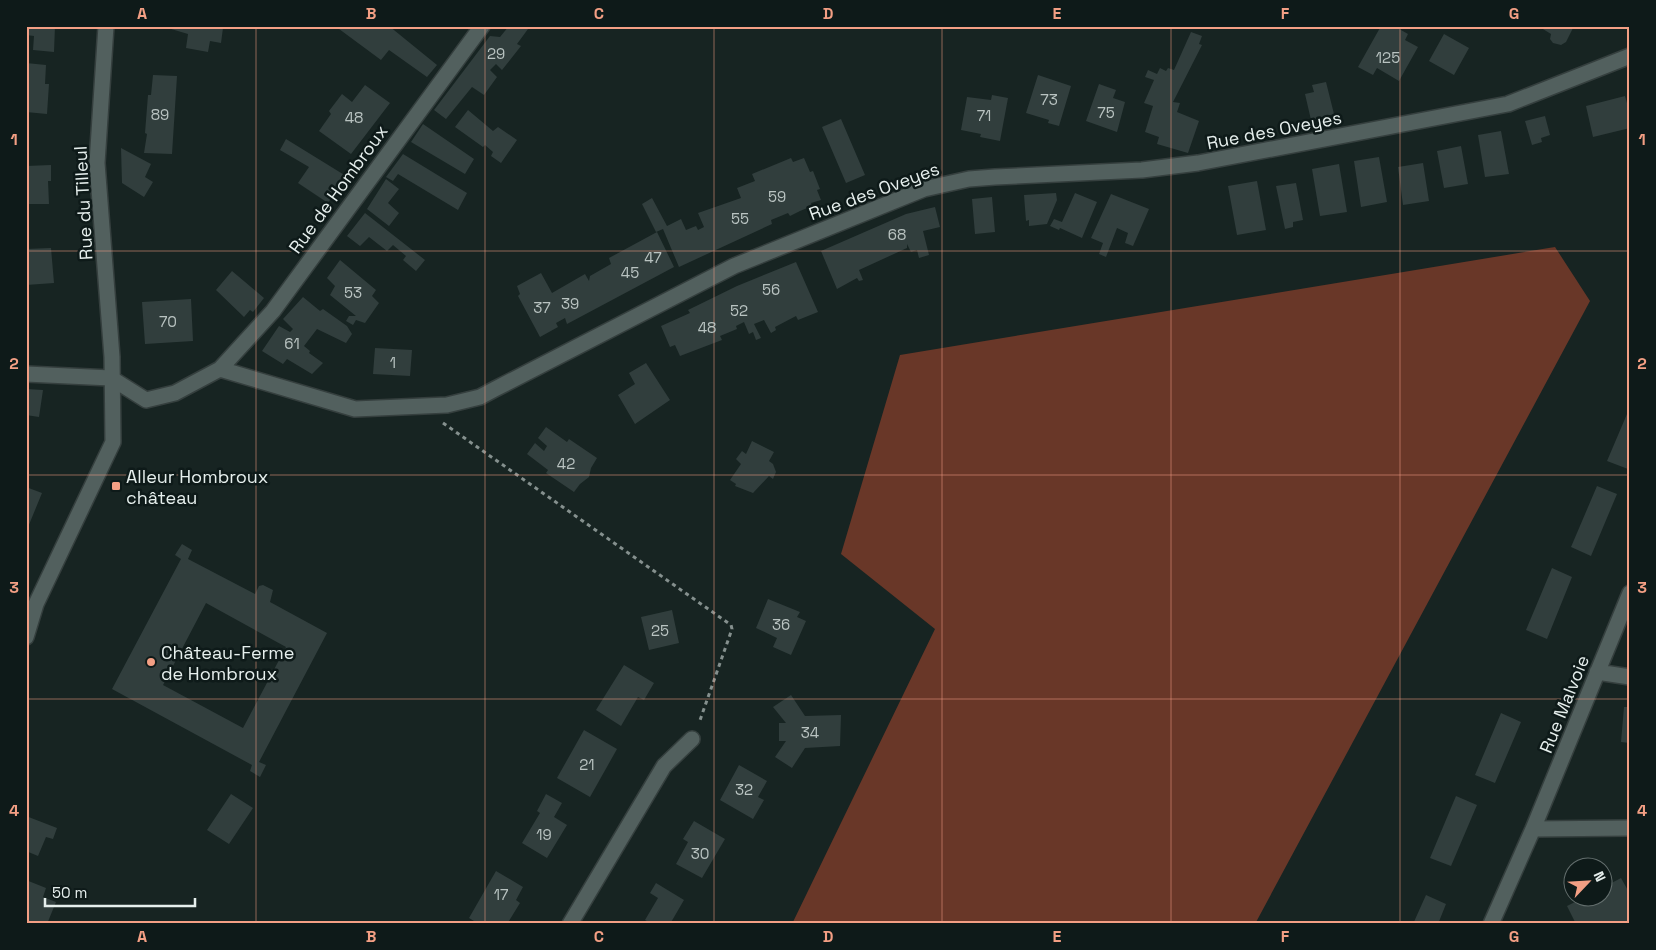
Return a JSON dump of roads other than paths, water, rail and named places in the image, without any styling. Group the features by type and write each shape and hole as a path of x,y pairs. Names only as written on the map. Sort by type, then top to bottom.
{"street":[{"name":"Rue du Tilleul","path":"26,637 36,604 113,442 112,357 97,163 106,26"},
{"name":"Rue de Hombroux","path":"111,378 146,400 175,393 220,369 273,310 482,26"},
{"name":"Rue des Oveyes","path":"220,369 355,409 429,407 480,396 734,266 924,189 961,180 995,176 1142,170 1198,163 1508,104 1630,56"},
{"path":"26,374 111,378"},
{"name":"Rue Malvoie","path":"1491,924 1533,830 1630,593"},
{"path":"1597,672 1630,677"},
{"path":"570,924 664,766 692,739"},
{"path":"1533,830 1630,828"}],"place":[{"name":"Alleur Hombroux château","path":"116,486"},
{"name":"Château-Ferme de Hombroux","path":"151,662"}]}
